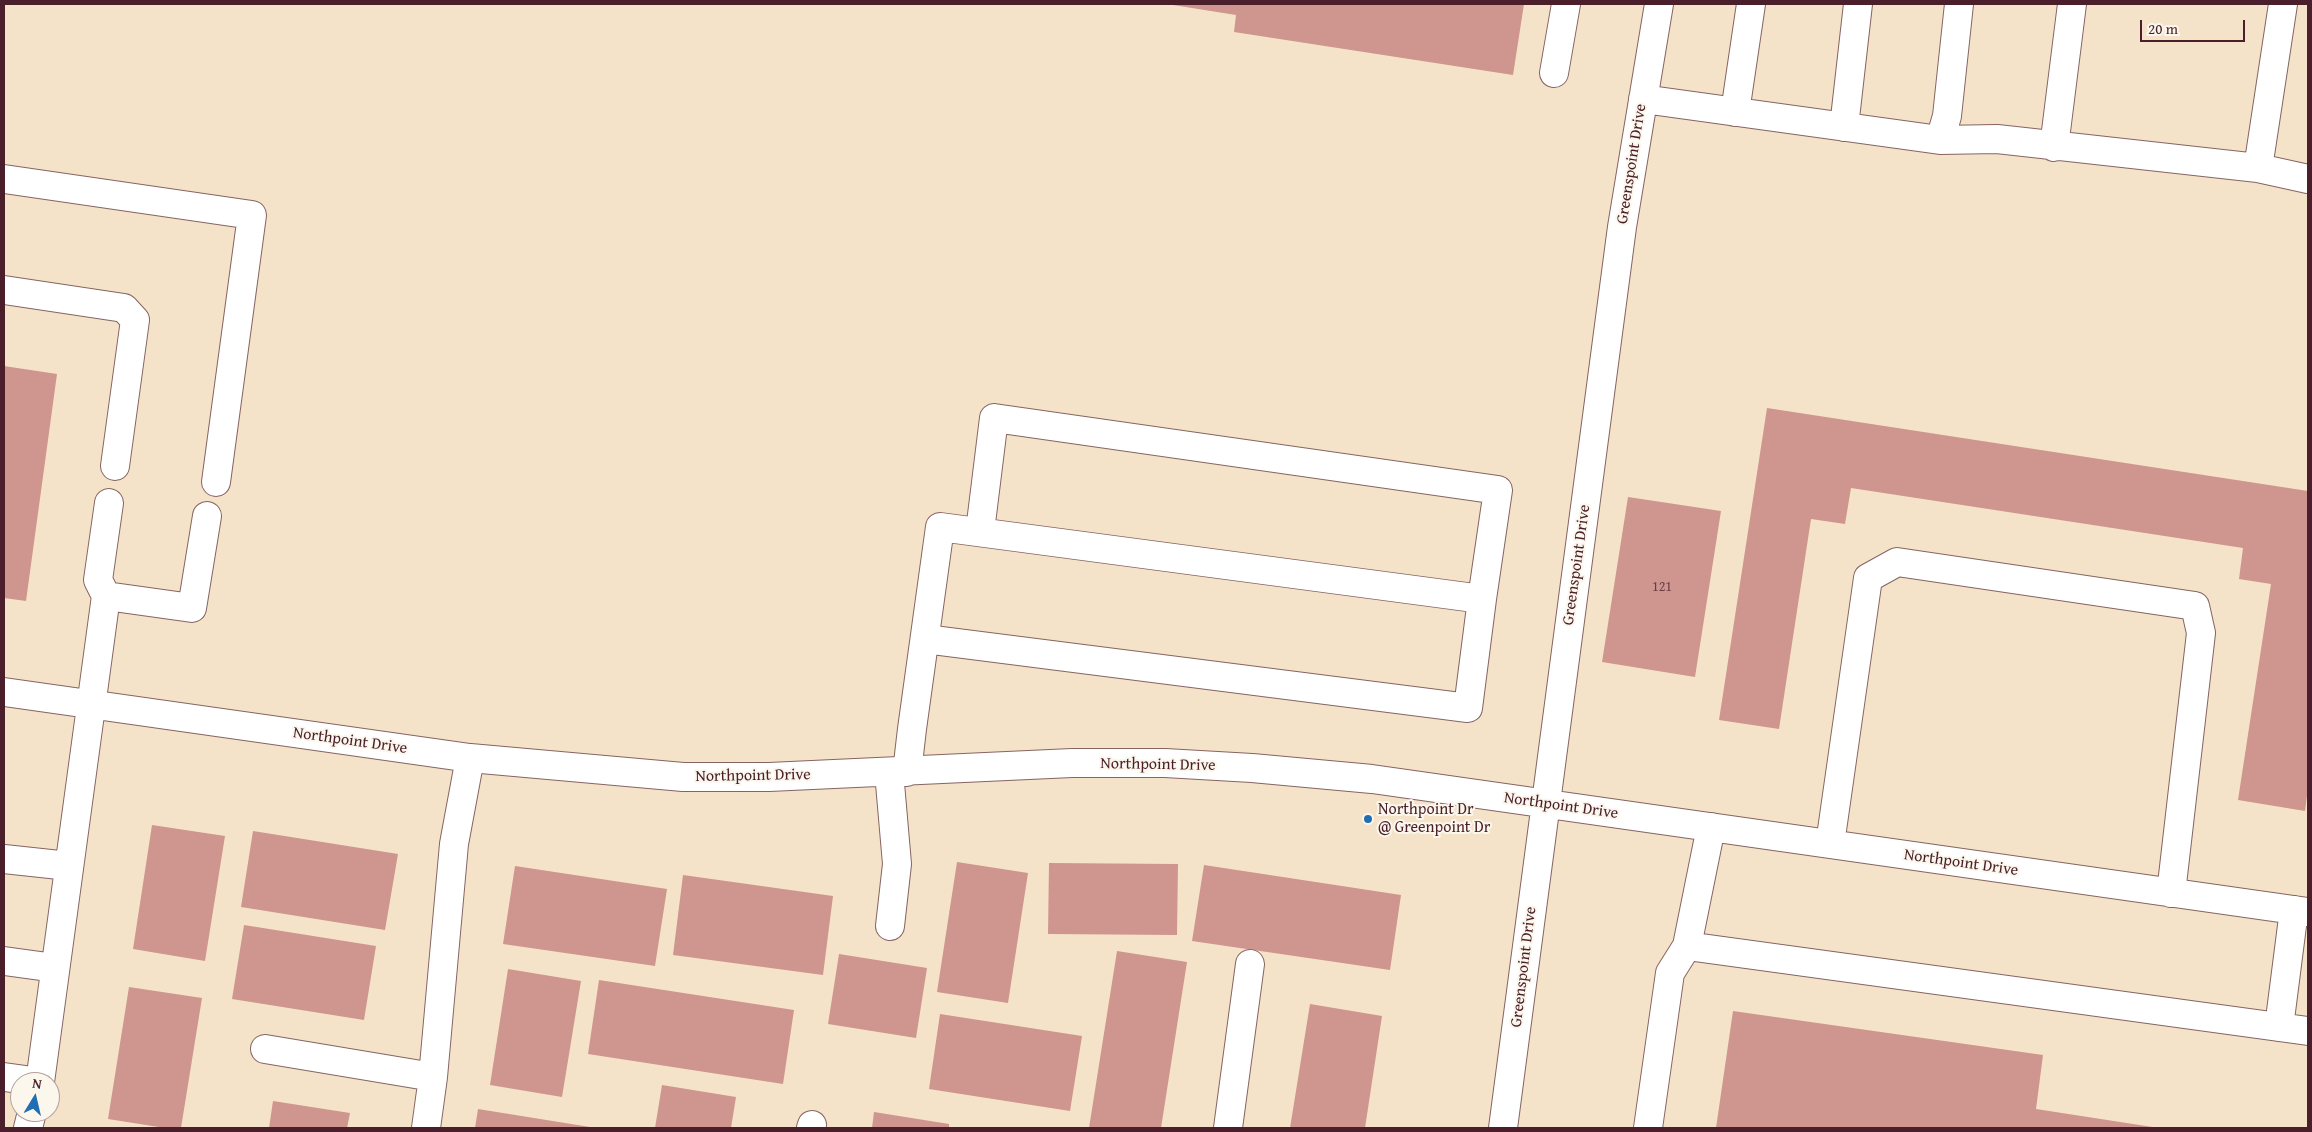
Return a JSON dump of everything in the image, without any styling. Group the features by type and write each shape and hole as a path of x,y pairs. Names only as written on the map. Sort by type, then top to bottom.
{"street":[{"path":"1554,73 1566,4"},
{"name":"Greenspoint Drive","path":"1503,1128 1621,237 1659,4"},
{"path":"1734,112 1751,4"},
{"path":"1844,127 1858,4"},
{"path":"1940,140 1947,116 1959,4"},
{"path":"2054,147 2072,4"},
{"path":"2258,168 2283,4"},
{"path":"1643,99 1940,140 1997,139 2054,147 2258,168 2308,180"},
{"path":"4,179 252,215 216,482"},
{"path":"4,290 124,308 135,320 115,466"},
{"path":"925,639 1468,708 1498,490 994,418 980,532"},
{"path":"41,1072 106,596 98,580 110,503"},
{"path":"106,596 192,608 206,516"},
{"path":"890,926 897,864 898,772 925,639 940,527 1482,599"},
{"path":"1830,844 1868,578 1897,562 1907,563 2196,606 2201,633 2171,893"},
{"name":"Northpoint Drive","path":"4,692 470,758 683,777 898,772 1072,763 1165,763 1252,768 1372,779 2301,911"},
{"path":"426,1128 433,1078 454,844 470,758"},
{"path":"1648,1128 1670,973 1687,946 1711,827"},
{"path":"4,859 69,866"},
{"path":"2279,1027 2301,911"},
{"path":"1687,946 2308,1031"},
{"path":"4,961 55,968"},
{"path":"1228,1128 1250,964"},
{"path":"265,1049 433,1078"}],"building":[{"path":"1173,4 1524,4 1513,75 1234,32 1236,15"},
{"path":"4,366 57,374 26,601 4,598"},
{"path":"1767,408 2308,491 2308,788 2305,811 2238,800 2271,584 2239,579 2243,548 1851,488 1845,524 1811,519 1779,729 1719,720"},
{"path":"1628,497 1721,511 1695,677 1602,662"},
{"path":"152,825 225,836 205,961 133,949"},
{"path":"253,831 398,854 385,930 241,907"},
{"path":"957,862 1028,873 1008,1003 937,992"},
{"path":"1049,863 1178,864 1177,935 1048,934"},
{"path":"1204,865 1401,895 1390,970 1192,941"},
{"path":"515,866 667,889 655,966 503,944"},
{"path":"683,875 833,896 823,975 673,955"},
{"path":"244,925 376,946 364,1020 232,999"},
{"path":"1117,951 1187,962 1161,1128 1089,1128"},
{"path":"839,954 927,968 916,1038 828,1024"},
{"path":"508,969 581,981 562,1097 490,1085"},
{"path":"599,980 794,1010 783,1084 588,1054"},
{"path":"129,987 202,998 181,1128 165,1128 108,1119"},
{"path":"1310,1004 1382,1016 1365,1128 1290,1128"},
{"path":"1733,1011 2043,1055 2036,1109 2159,1128 1716,1128"},
{"path":"940,1014 1082,1036 1070,1111 929,1089"},
{"path":"662,1085 736,1097 731,1128 655,1128"},
{"path":"273,1101 350,1113 347,1128 269,1128"},
{"path":"478,1109 590,1127 590,1128 475,1128"},
{"path":"874,1112 949,1124 949,1128 872,1128"}],"place":[{"name":"Northpoint Dr @ Greenpoint Dr","path":"1368,819"}]}
